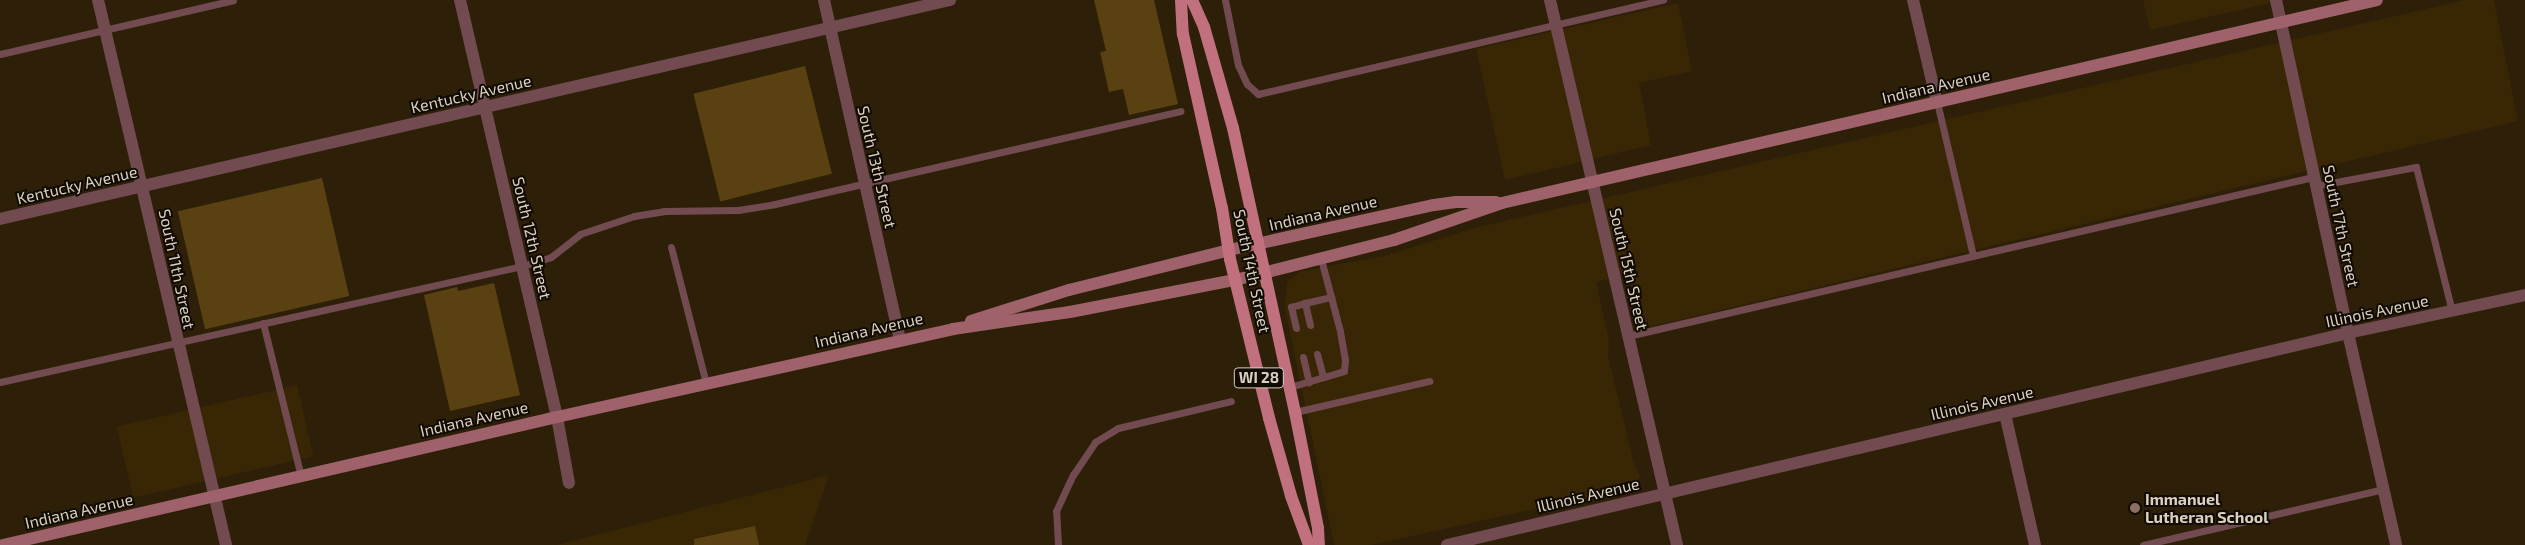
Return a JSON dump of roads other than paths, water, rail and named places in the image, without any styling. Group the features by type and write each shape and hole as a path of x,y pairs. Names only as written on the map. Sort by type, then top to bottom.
{"main road":[{"name":"South 14th Street","path":"1182,0 1184,34 1222,208 1235,280 1269,418 1291,496 1309,545"},
{"name":"South 14th Street","path":"1192,0 1204,27 1233,128 1290,387 1317,521 1319,545"},
{"name":"Indiana Avenue","path":"3,545 557,416 953,328 1070,312 1235,280 1402,238 1502,203 2377,0"},
{"name":"Indiana Avenue","path":"953,328 992,313 1069,290 1229,250 1434,205 1456,202 1502,203"}],"street":[{"name":"South 11th Street","path":"98,0 226,545"},
{"name":"South 12th Street","path":"460,0 557,416 569,484"},
{"name":"South 13th Street","path":"824,0 900,340"},
{"name":"Kentucky Avenue","path":"0,219 950,0"},
{"name":"South 15th Street","path":"1550,0 1677,545"},
{"path":"1913,0 1936,102"},
{"name":"South 17th Street","path":"2276,0 2314,182 2396,545"},
{"name":"Illinois Avenue","path":"1447,545 2348,334 2525,295"},
{"path":"2005,414 2035,545"}],"lane":[{"path":"0,54 233,0"},
{"path":"1225,0 1238,65 1247,84 1258,94 1663,0"},
{"path":"1936,102 1972,256"},
{"path":"0,382 522,266 551,257 580,234 634,216 664,211 738,210 865,184 1180,111"},
{"path":"1628,336 1972,256 2314,182 2416,167 2452,311"},
{"path":"671,247 706,383"},
{"path":"1290,387 1344,371 1346,360 1321,259"},
{"path":"1296,328 1291,307 1331,297"},
{"path":"1305,303 1310,325"},
{"path":"263,323 300,476"},
{"path":"1317,354 1323,377"},
{"path":"1303,357 1309,382"},
{"path":"1295,412 1429,381"},
{"path":"1058,545 1056,512 1073,475 1095,442 1118,428 1231,401"},
{"path":"2143,545 2383,489"}],"place":[{"name":"Immanuel Lutheran School","path":"2135,508"}]}
